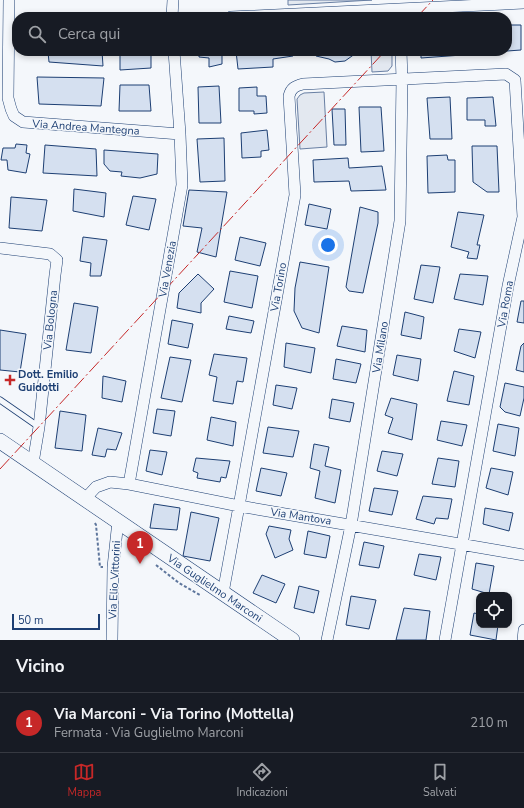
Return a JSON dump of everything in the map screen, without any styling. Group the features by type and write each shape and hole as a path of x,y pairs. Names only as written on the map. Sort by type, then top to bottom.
{"main road":[{"name":"Via Guglielmo Marconi","path":"0,441 292,640"}],"street":[{"name":"Via Andrea Mantegna","path":"9,0 12,14"},
{"path":"172,12 173,0"},
{"path":"324,12 524,3"},
{"name":"Via Andrea Mantegna","path":"12,25 5,74 8,98 11,108 14,116 23,122 180,134"},
{"name":"Via Venezia","path":"129,484 182,185 174,56"},
{"name":"Via Milano","path":"327,640 351,525 400,221 402,78 400,56"},
{"name":"Via Roma","path":"402,78 506,74 515,80 523,217 508,286 445,640"},
{"name":"Via Torino","path":"223,593 294,195 290,92 297,85 303,84 402,78"},
{"name":"Via Bologna","path":"0,248 50,254 57,260 33,463"},
{"name":"Via Mantova","path":"85,499 96,487 110,482 129,484 239,506 524,555"},
{"name":"Via Elio Vittorini","path":"112,640 113,567 118,521"},
{"path":"523,640 524,630"}],"lane":[{"path":"0,400 38,427"}],"shaded area":[{"path":"288,0 372,0 288,5"},
{"path":"371,56 392,56 392,66 388,71 372,72"},
{"path":"324,92 327,147 300,149 297,99 304,93"}],"building":[{"path":"512,25 521,25 521,50 512,51"},
{"path":"48,56 102,56 103,66 49,62"},
{"path":"120,56 151,56 151,68 120,70"},
{"path":"222,56 222,64 209,67 209,58 199,57"},
{"path":"237,56 293,56 273,59 273,67 238,69"},
{"path":"316,56 352,56 345,61 335,62"},
{"path":"421,56 448,56 421,58"},
{"path":"37,77 104,78 101,106 39,104"},
{"path":"120,85 149,85 151,111 119,111"},
{"path":"219,86 221,123 199,123 198,87"},
{"path":"257,87 257,96 266,96 267,113 254,114 254,111 239,111 239,88"},
{"path":"450,97 452,139 430,139 427,98"},
{"path":"493,97 496,126 485,126 485,120 467,120 467,98"},
{"path":"359,107 381,107 384,151 361,152"},
{"path":"332,109 345,109 346,145 334,145"},
{"path":"267,130 269,150 261,151 261,157 242,158 241,133"},
{"path":"224,138 225,181 200,182 197,139"},
{"path":"16,144 27,145 26,153 30,154 26,173 8,170 7,160 1,160 3,148 15,148"},
{"path":"45,145 96,149 97,176 43,173"},
{"path":"472,146 497,146 499,192 487,192 473,182"},
{"path":"104,150 158,154 157,174 140,178 121,176 122,172 110,171 104,164"},
{"path":"447,155 448,160 455,160 455,192 428,193 427,156"},
{"path":"348,158 349,168 382,166 386,190 351,191 349,181 314,182 313,160"},
{"path":"74,189 106,193 104,217 73,211"},
{"path":"189,190 227,192 216,257 197,252 202,228 183,226"},
{"path":"133,196 156,199 149,230 126,225"},
{"path":"11,197 47,200 42,231 9,228"},
{"path":"309,204 331,209 327,229 305,225"},
{"path":"360,207 378,212 378,223 363,293 349,291 346,287"},
{"path":"458,212 484,215 477,245 480,245 477,259 467,258 469,252 451,247"},
{"path":"83,237 107,240 101,276 90,276 91,263 80,261"},
{"path":"240,237 266,243 260,266 235,260"},
{"path":"300,262 329,267 319,333 302,328 294,311 295,288"},
{"path":"421,265 440,267 433,303 414,299"},
{"path":"230,271 258,276 252,308 224,302"},
{"path":"198,274 214,289 201,303 201,313 177,308 179,293"},
{"path":"460,274 488,276 483,305 454,299"},
{"path":"521,301 524,301 524,323 517,322"},
{"path":"74,303 98,307 91,353 66,350"},
{"path":"405,312 424,317 421,339 401,335"},
{"path":"229,316 254,321 251,333 226,329"},
{"path":"172,320 193,324 188,348 168,344"},
{"path":"342,326 367,330 365,352 337,346"},
{"path":"459,329 481,332 475,358 454,351"},
{"path":"0,330 26,334 20,372 0,370"},
{"path":"286,343 315,348 311,373 284,367"},
{"path":"524,343 524,372 516,370 521,346"},
{"path":"214,354 247,358 243,382 237,381 233,404 213,401 217,377 209,375"},
{"path":"397,355 421,359 418,381 393,375"},
{"path":"170,357 191,360 182,402 161,398"},
{"path":"336,359 361,364 356,383 333,379"},
{"path":"454,371 474,376 469,405 447,401"},
{"path":"103,376 126,381 122,402 102,398"},
{"path":"505,383 524,387 524,398 520,416 505,412 500,407"},
{"path":"276,385 297,388 292,409 273,405"},
{"path":"391,398 417,404 412,440 388,433 393,418 385,415"},
{"path":"332,399 354,403 350,422 329,418"},
{"path":"157,409 175,411 171,436 153,433"},
{"path":"60,411 86,415 82,451 55,448"},
{"path":"211,417 236,422 233,446 207,440"},
{"path":"441,421 467,425 462,446 437,440"},
{"path":"498,424 519,428 515,456 493,451"},
{"path":"268,427 299,431 293,457 263,453"},
{"path":"98,428 122,433 116,450 107,449 105,457 92,455"},
{"path":"314,444 329,447 325,466 341,470 335,503 315,498 320,471 310,468"},
{"path":"150,450 167,452 162,475 146,471"},
{"path":"382,451 403,454 397,476 377,471"},
{"path":"196,458 230,461 226,478 221,477 220,482 197,478 198,473 193,471"},
{"path":"438,458 459,461 455,487 432,484"},
{"path":"261,468 287,473 281,496 256,491"},
{"path":"491,468 513,472 508,495 486,488"},
{"path":"374,488 398,491 392,515 369,511"},
{"path":"423,496 452,499 448,519 436,518 434,524 416,519"},
{"path":"154,504 180,508 177,530 150,528"},
{"path":"485,508 513,513 509,531 483,524"},
{"path":"191,512 219,518 210,561 183,556"},
{"path":"269,526 291,530 289,539 293,550 275,558 266,534"},
{"path":"308,531 330,536 326,558 304,554"},
{"path":"364,542 384,546 379,568 359,565"},
{"path":"419,554 441,557 436,580 414,575"},
{"path":"476,563 494,566 489,592 482,592 472,589"},
{"path":"262,575 285,584 276,603 253,593"},
{"path":"299,586 319,591 314,613 294,608"},
{"path":"351,596 376,600 369,629 346,625"},
{"path":"404,608 430,611 426,640 396,640"},
{"path":"474,613 476,613 476,628 498,628 496,640 470,635"}],"power":[{"path":"422,12 433,0"},
{"path":"0,469 380,56"}],"place":[{"name":"Dott. Emilio Guidotti","path":"10,380"},
{"name":"Via Marconi - Via Torino (Mottella)","path":"140,564"}]}
